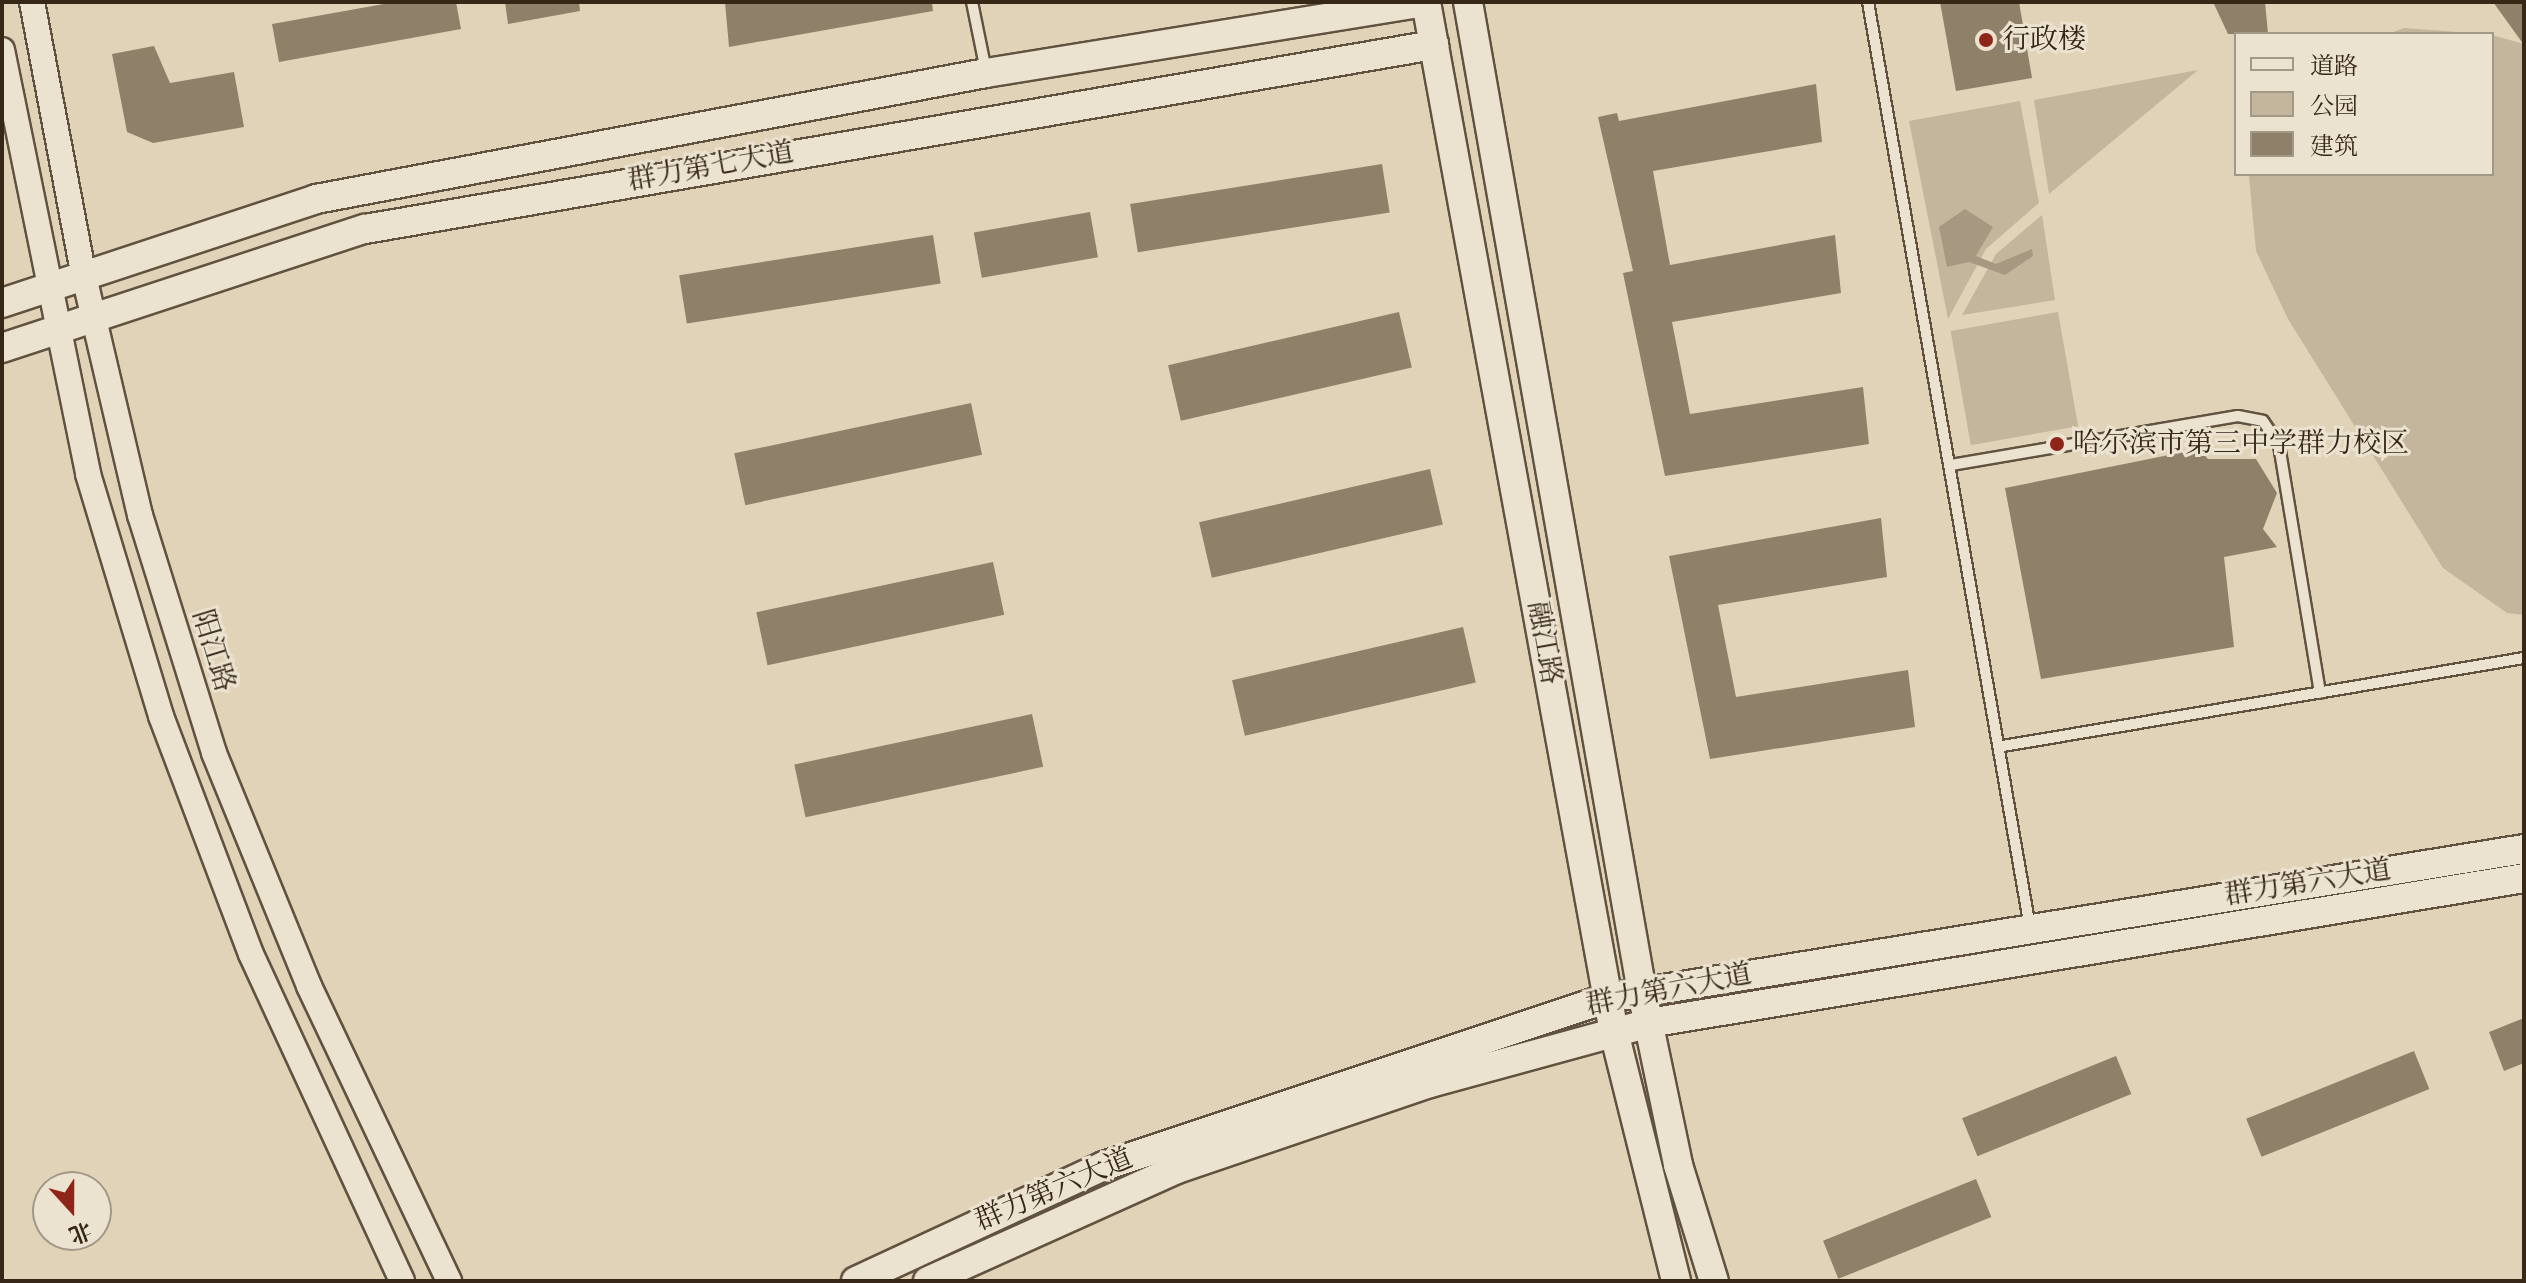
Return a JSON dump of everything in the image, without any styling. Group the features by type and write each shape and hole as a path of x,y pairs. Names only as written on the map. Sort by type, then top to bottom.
{"main road":[{"name":"群力第七大道","path":"2,303 83,272 316,199 986,73 1424,2"},
{"name":"融江路","path":"1424,2 1614,1032 1676,1281"},
{"name":"融江路","path":"1468,2 1642,992 1678,1165 1714,1281"},
{"name":"群力第七大道","path":"2,348 365,229 1434,45"},
{"name":"群力第六大道","path":"856,1281 1131,1156 1608,998 2524,849"},
{"name":"群力第六大道","path":"928,1281 1177,1169 1430,1083 1649,1023 2524,878"}],"street":[{"name":"阳江路","path":"32,2 83,272 140,515 219,767 309,986 449,1281"},
{"path":"2,50 45,288 102,526 190,802 402,1281"}],"lane":[{"path":"972,2 986,73"},
{"path":"1868,2 2003,746 2030,927"},
{"path":"1951,465 2238,416 2263,421 2279,445 2320,693"},
{"path":"2003,746 2524,658"}],"green space":[{"path":"2404,28 2457,32 2393,32"},
{"path":"2494,36 2524,44 2524,615 2507,613 2443,568 2288,319 2256,251 2249,176 2494,176"},
{"path":"2198,70 2049,194 2034,100"},
{"path":"2020,101 2039,203 1986,249 1948,319 1909,121"},
{"path":"2042,215 2055,300 1962,315 1996,254"},
{"path":"2058,312 2078,426 1971,445 1951,331"}],"shaded area":[{"path":"1965,209 1993,227 1976,256 1996,264 2032,249 2033,256 2005,275 1969,262 1947,267 1939,227"}],"building":[{"path":"395,2 456,2 461,29 279,62 272,24"},
{"path":"505,2 579,2 580,11 508,24"},
{"path":"725,2 932,2 933,11 729,47"},
{"name":"行政楼","path":"1940,2 2019,2 2032,78 1956,91"},
{"path":"2213,2 2265,2 2268,32 2228,34"},
{"path":"2493,2 2524,2 2524,45"},
{"path":"154,46 170,83 234,72 244,127 153,143 127,132 112,54"},
{"path":"1816,84 1822,142 1653,171 1670,265 1835,235 1841,293 1672,322 1690,414 1863,387 1869,444 1665,476 1623,273 1633,271 1598,117 1617,113 1619,121"},
{"path":"1382,164 1390,212 1138,252 1130,204"},
{"path":"1090,212 1098,257 982,278 974,232"},
{"path":"933,235 941,283 687,324 679,275"},
{"path":"1399,312 1412,368 1181,421 1168,365"},
{"path":"971,403 982,455 745,505 734,453"},
{"path":"2199,449 2208,459 2256,459 2277,493 2263,529 2277,547 2224,557 2234,647 2041,679 2005,488"},
{"path":"1430,469 1443,525 1212,578 1199,522"},
{"path":"1881,518 1887,577 1718,605 1736,697 1908,670 1915,727 1710,759 1669,556"},
{"path":"993,562 1004,615 768,665 756,612"},
{"path":"1463,627 1476,683 1245,736 1232,680"},
{"path":"1032,714 1043,767 806,817 794,765"},
{"path":"2524,1018 2524,1063 2504,1071 2489,1032"},
{"path":"2414,1051 2429,1089 2262,1157 2246,1119"},
{"path":"2116,1056 2131,1094 1977,1156 1962,1118"},
{"path":"1976,1179 1991,1217 1838,1279 1823,1241"}],"place":[{"name":"行政楼","path":"1986,40"},
{"name":"哈尔滨市第三中学群力校区","path":"2057,444"}]}
